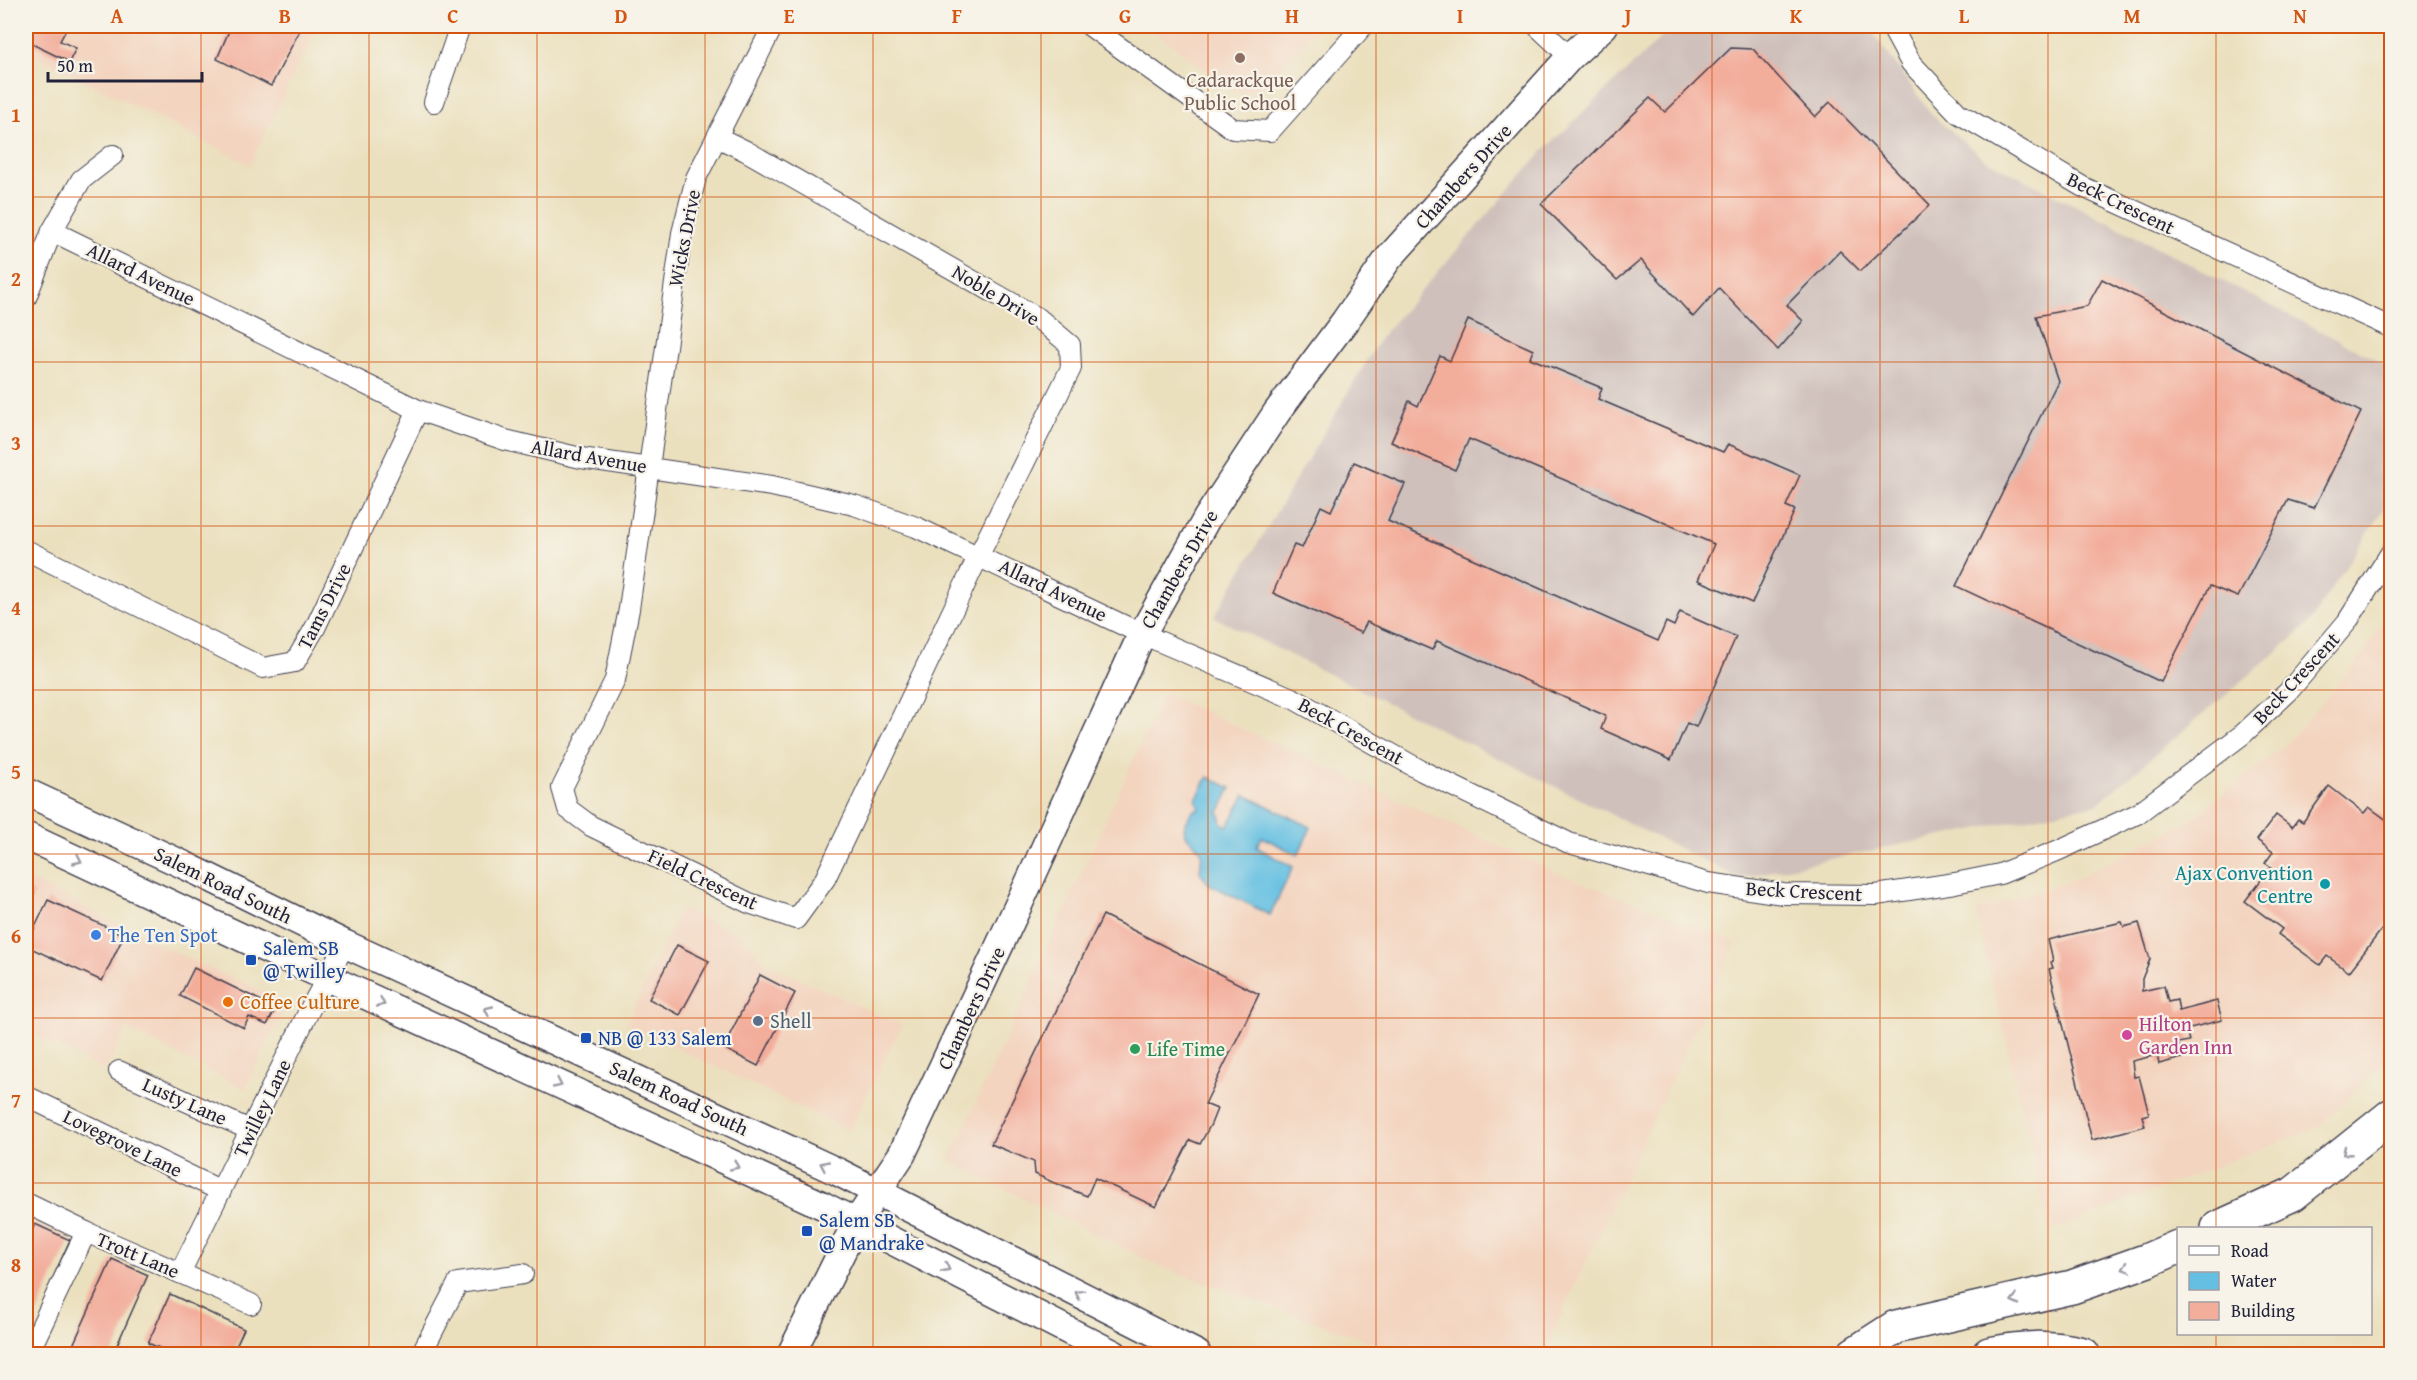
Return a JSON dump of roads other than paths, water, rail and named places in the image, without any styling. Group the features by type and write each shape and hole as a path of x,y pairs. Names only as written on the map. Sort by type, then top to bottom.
{"highway":[{"path":"2220,1227 2293,1194 2391,1115"},
{"path":"1854,1354 1896,1327 2072,1287 2148,1260 2177,1246"},
{"path":"1989,1354 2039,1347 2083,1354"}],"main road":[{"name":"Chambers Drive","path":"790,1354 856,1223 902,1154 1142,634 1207,518 1276,412 1345,321 1388,259 1570,57 1605,26"},
{"name":"Salem Road South","path":"26,792 184,865 345,944 829,1167 1197,1354"},
{"name":"Salem Road South","path":"26,836 813,1201 1114,1354"}],"street":[{"path":"434,102 460,26"},
{"name":"Wicks Drive","path":"649,467 682,233 696,178 773,26"},
{"path":"1090,26 1233,129 1270,131 1363,26"},
{"path":"1538,26 1570,57"},
{"name":"Beck Crescent","path":"1891,26 1911,63 1958,112 2083,188 2391,328"},
{"name":"Noble Drive","path":"717,137 746,151 1038,318 1070,345 1071,368 979,555"},
{"path":"26,298 52,231 81,180 113,155"},
{"name":"Allard Avenue","path":"52,231 418,410 505,440 581,458 772,486 854,505 916,527 979,555 1142,634"},
{"name":"Tams Drive","path":"26,550 263,668 295,662 315,628 418,410"},
{"name":"Field Crescent","path":"649,467 629,609 615,680 562,788 568,808 591,826 739,898 796,919 825,879 979,555"},
{"name":"Beck Crescent","path":"1142,634 1294,699 1422,771 1569,843 1708,883 1783,894 1876,895 2000,874 2137,814 2243,734 2288,692 2347,622 2391,551"},
{"name":"Twilley Lane","path":"180,1273 345,944"},
{"name":"Lusty Lane","path":"119,1071 250,1130"},
{"name":"Lovegrove Lane","path":"26,1096 221,1191"},
{"name":"Trott Lane","path":"26,1203 86,1232 251,1304"},
{"path":"28,1354 86,1232"},
{"path":"421,1354 458,1283 523,1274"}],"water":[{"path":"1208,777 1231,788 1219,812 1222,823 1228,826 1245,795 1311,827 1298,855 1262,837 1256,847 1293,867 1270,915 1209,884 1200,873 1202,852 1186,835 1184,828 1191,812 1199,808 1196,799"}],"place":[{"name":"Cadarackque Public School","path":"1240,58"},
{"name":"Ajax Convention Centre","path":"2325,884"},
{"name":"The Ten Spot","path":"96,935"},
{"name":"Salem SB @ Twilley","path":"251,960"},
{"name":"Coffee Culture","path":"228,1002"},
{"name":"Shell","path":"758,1021"},
{"name":"Hilton Garden Inn","path":"2127,1035"},
{"name":"NB @ 133 Salem","path":"586,1038"},
{"name":"Life Time","path":"1135,1049"},
{"name":"Salem SB @ Mandrake","path":"807,1231"}]}
